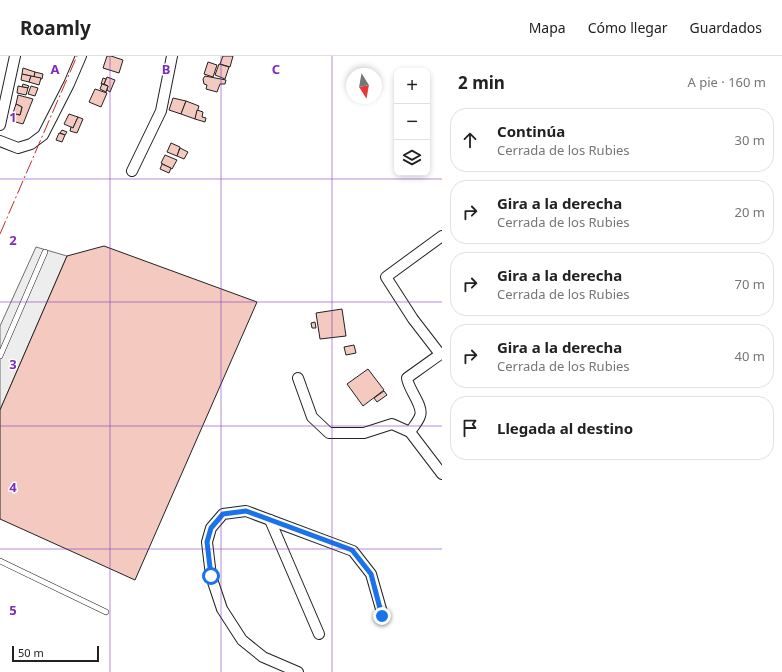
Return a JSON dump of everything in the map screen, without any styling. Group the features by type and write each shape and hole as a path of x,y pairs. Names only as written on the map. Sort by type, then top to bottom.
{"street":[{"path":"0,125 15,56"},
{"path":"0,141 18,148 31,144 43,135 69,84 81,56"},
{"path":"132,171 161,111 172,56"},
{"path":"410,432 420,416 421,411 408,384 407,378 441,354 413,319 386,277 442,236"},
{"path":"298,378 312,417 329,433 364,433 392,424 410,432 441,469"},
{"path":"298,672 263,657 242,640 222,609 211,576 207,542 211,528 223,514 246,511 352,550 371,574 382,616"},
{"path":"270,520 319,634"}],"lane":[{"path":"0,356 44,252"},
{"path":"0,561 106,612"}],"shaded area":[{"path":"36,247 67,256 0,410 0,326"}],"building":[{"path":"107,56 123,60 119,73 103,68"},
{"path":"223,56 233,56 230,67 220,64"},
{"path":"208,62 217,65 213,77 204,74"},
{"path":"219,64 229,67 225,79 215,75"},
{"path":"23,68 35,72 34,77 22,74"},
{"path":"35,72 43,74 42,79 34,77"},
{"path":"22,74 31,76 29,82 21,80"},
{"path":"31,76 41,78 39,85 29,82"},
{"path":"205,76 226,80 225,84 220,84 217,92 206,89 207,85 204,84 203,79"},
{"path":"107,77 115,80 110,92 107,90 108,86 104,84"},
{"path":"103,78 106,79 104,84 101,84"},
{"path":"23,84 29,86 28,88 22,87"},
{"path":"102,84 108,86 106,92 100,89"},
{"path":"18,86 28,88 26,95 17,93"},
{"path":"31,86 38,88 35,96 28,94"},
{"path":"95,89 107,93 101,107 89,102"},
{"path":"18,95 33,99 23,124 12,121 15,114 20,115 22,107 16,104"},
{"path":"173,98 186,101 181,114 169,110"},
{"path":"186,101 199,106 195,119 181,114"},
{"path":"16,104 22,107 20,115 13,113"},
{"path":"197,110 203,112 202,117 206,118 205,122 195,119"},
{"path":"69,114 78,117 73,128 64,124"},
{"path":"78,117 83,119 77,133 70,131 71,127 73,128"},
{"path":"62,130 67,132 65,135 60,133"},
{"path":"59,133 65,135 62,142 56,140"},
{"path":"171,143 180,147 177,156 167,152"},
{"path":"180,148 188,152 184,159 177,156"},
{"path":"165,155 177,160 172,169 161,163"},
{"path":"162,164 171,168 169,173 160,169"},
{"path":"104,246 257,302 135,580 0,519 0,410 67,256"},
{"path":"342,309 346,336 320,339 316,313"},
{"path":"315,322 316,328 312,328 311,323"},
{"path":"354,345 356,353 346,355 344,347"},
{"path":"368,369 384,390 363,406 347,384"},
{"path":"384,391 387,395 377,402 374,398"}],"power":[{"path":"0,234 77,56"}],"route":[{"path":"211,576 207,542 211,528 223,514 246,511 352,550 371,574 382,616"}]}
